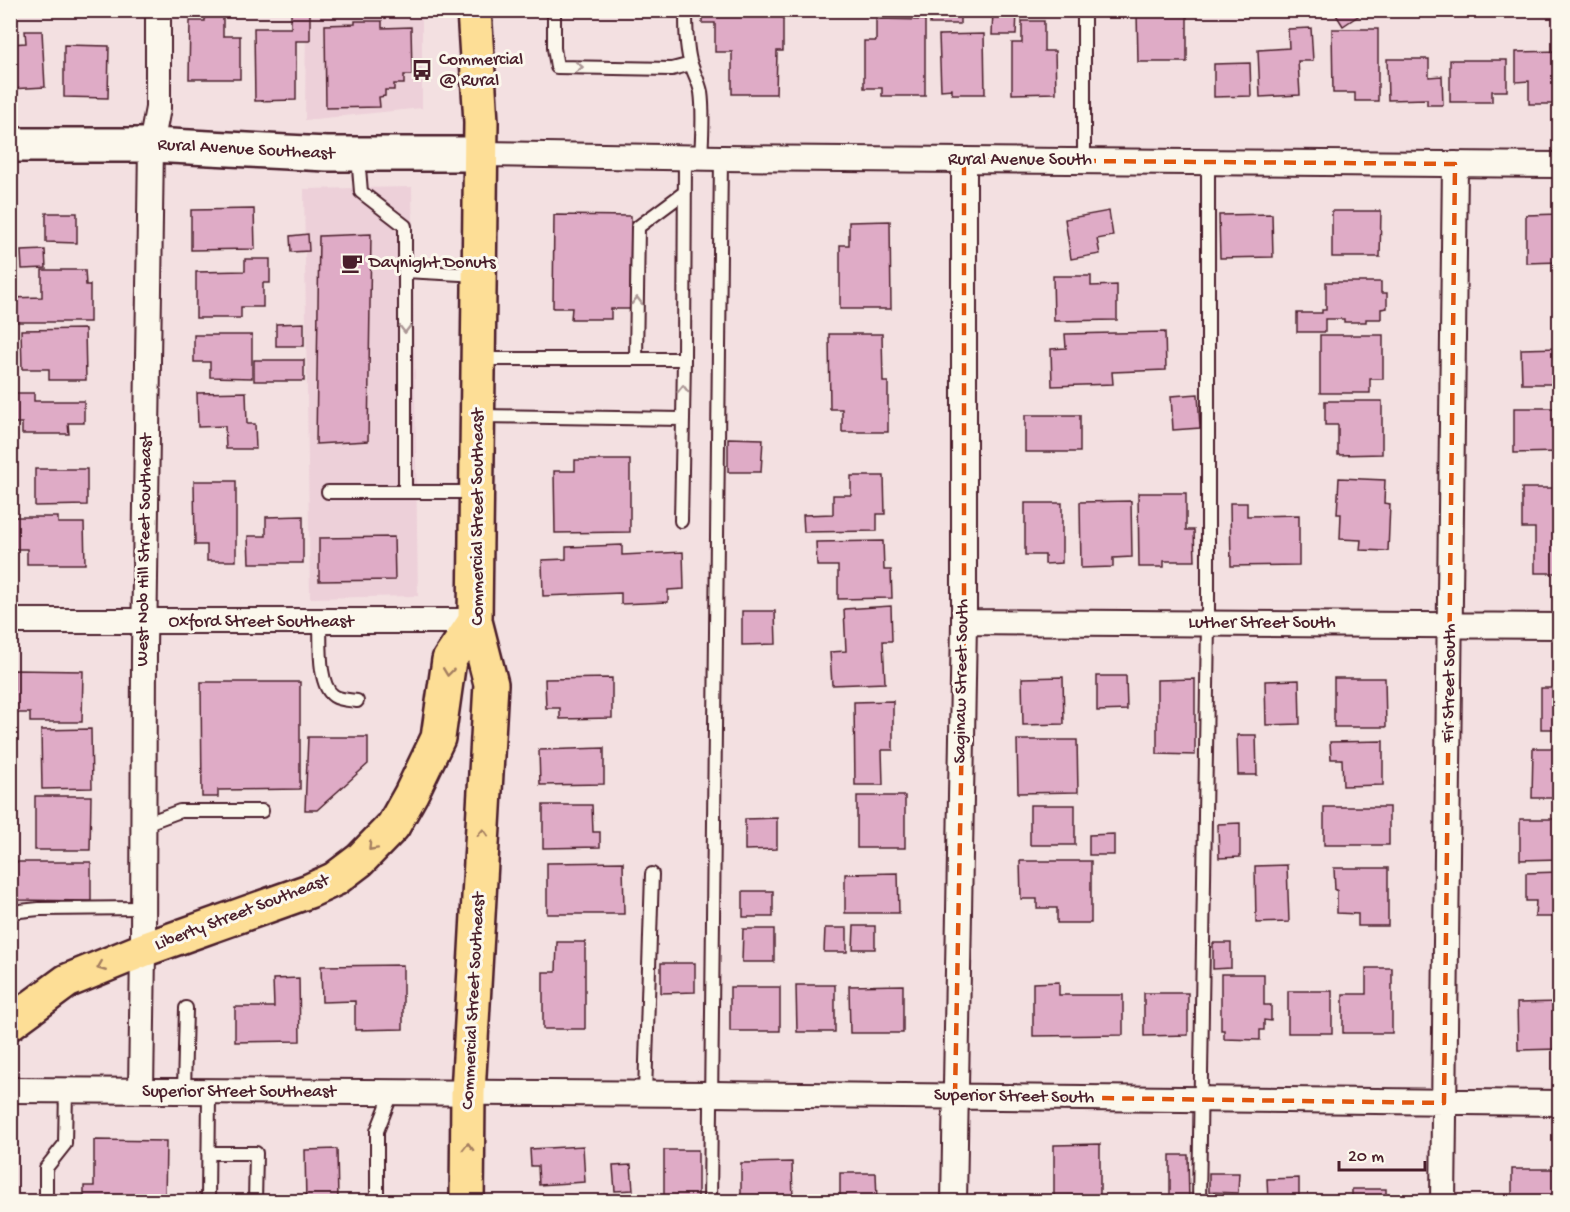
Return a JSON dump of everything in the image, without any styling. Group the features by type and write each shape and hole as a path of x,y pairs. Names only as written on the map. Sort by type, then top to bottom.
{"main road":[{"name":"Commercial Street Southeast","path":"467,1202 468,1093 491,684 475,621 482,122 474,10"},
{"name":"Liberty Street Southeast","path":"10,1023 67,981 143,950 309,891 335,879 360,860 393,826 438,738 449,660 475,621"}],"street":[{"name":"West Nob Hill Street Southeast","path":"141,1091 144,622 151,145 158,108 158,10"},
{"name":"Rural Avenue Southeast","path":"10,145 151,145 327,154 481,154"},
{"name":"Rural Avenue South","path":"481,154 1560,165"},
{"name":"Saginaw Street South","path":"954,1202 964,621 964,160"},
{"name":"Fir Street South","path":"1443,1202 1455,164"},
{"name":"Oxford Street Southeast","path":"10,621 475,621"},
{"name":"Luther Street South","path":"964,621 1560,626"},
{"name":"Superior Street Southeast","path":"10,1090 468,1093"},
{"name":"Superior Street South","path":"468,1093 1560,1103"}],"lane":[{"path":"554,10 554,48 557,67 672,69 691,64"},
{"path":"686,10 687,46 701,94 703,128 710,1202"},
{"path":"1084,10 1084,161"},
{"path":"358,154 362,192 405,226 405,492"},
{"path":"681,521 685,192 702,158"},
{"path":"1199,1202 1208,623 1208,162"},
{"path":"636,359 638,227 685,192"},
{"path":"405,271 479,275"},
{"path":"478,359 684,359"},
{"path":"477,416 683,418"},
{"path":"328,492 476,492"},
{"path":"320,622 321,665 326,687 333,696 357,701"},
{"path":"142,825 180,811 262,811"},
{"path":"645,1093 652,874"},
{"path":"10,912 39,909 143,908"},
{"path":"184,1091 186,1008"},
{"path":"46,1202 46,1168 65,1144 66,1090"},
{"path":"208,1202 209,1092"},
{"path":"376,1202 377,1131 392,1093"},
{"path":"208,1153 256,1153 255,1202"}],"highlighted area":[{"path":"964,160 1455,164 1444,1103 955,1096 964,622"}],"shaded area":[{"path":"306,11 422,11 422,108 305,120"},
{"path":"412,187 418,596 310,598 304,189"}],"building":[{"path":"205,10 223,10 223,36 240,36 240,79 189,79 190,21 205,21"},
{"path":"291,10 310,10 310,41 296,41 296,100 255,101 254,28 291,28"},
{"path":"702,10 783,10 783,51 777,51 776,94 732,94 732,52 715,52 715,23 702,23"},
{"path":"930,10 960,10 960,24 930,24"},
{"path":"993,10 1017,10 1016,35 992,35"},
{"path":"1333,10 1367,10 1343,26"},
{"path":"1187,11 1187,62 1138,62 1137,12"},
{"path":"876,19 925,20 925,96 882,96 882,88 864,88 864,41 876,41"},
{"path":"355,21 382,21 382,28 411,27 412,75 404,75 404,84 394,84 394,90 385,90 385,96 379,97 380,107 326,108 325,25 355,24"},
{"path":"1022,21 1044,21 1044,51 1055,51 1056,93 1012,94 1012,43 1022,43"},
{"path":"1311,28 1313,61 1298,61 1300,95 1260,97 1258,50 1289,48 1288,29"},
{"path":"1332,29 1378,29 1378,101 1355,101 1355,93 1333,93"},
{"path":"25,31 42,31 45,87 10,89 10,44 26,43"},
{"path":"984,34 985,94 952,94 952,89 941,90 939,35"},
{"path":"64,45 109,46 108,98 64,97"},
{"path":"1560,51 1560,96 1554,96 1554,104 1529,104 1529,81 1516,82 1516,52"},
{"path":"1387,59 1429,59 1429,77 1442,76 1443,105 1427,105 1427,99 1388,100"},
{"path":"1450,60 1507,60 1507,91 1492,91 1492,102 1450,102"},
{"path":"1250,63 1251,96 1214,97 1214,64"},
{"path":"254,209 255,249 191,250 191,210"},
{"path":"1109,211 1113,236 1097,239 1100,254 1071,259 1065,219"},
{"path":"1332,211 1381,211 1380,257 1332,257"},
{"path":"46,213 77,213 77,243 46,242"},
{"path":"1272,214 1273,257 1220,258 1219,215"},
{"path":"1560,214 1560,262 1526,263 1526,215"},
{"path":"554,215 631,216 630,309 611,309 611,319 571,319 572,308 553,308"},
{"path":"890,221 891,309 840,309 840,245 849,245 849,222"},
{"path":"308,234 309,251 291,252 290,236"},
{"path":"371,234 368,441 316,444 319,236"},
{"path":"45,250 46,268 22,269 21,251"},
{"path":"245,259 270,259 270,283 263,283 263,307 241,307 241,318 196,318 196,272 245,271"},
{"path":"42,270 85,270 86,285 90,285 90,322 10,322 10,298 42,297"},
{"path":"1053,276 1091,276 1091,286 1117,285 1117,320 1054,321"},
{"path":"1326,282 1381,282 1381,293 1387,293 1387,308 1381,309 1381,319 1344,322 1344,319 1325,319 1325,332 1297,332 1297,313 1322,313 1322,310 1326,310"},
{"path":"304,323 304,346 276,346 276,324"},
{"path":"85,329 86,380 49,380 49,369 22,369 21,330"},
{"path":"1165,332 1166,370 1112,372 1113,384 1052,386 1051,349 1066,348 1065,334"},
{"path":"829,334 882,334 883,382 888,382 888,432 842,432 842,409 830,409"},
{"path":"194,335 252,335 252,378 210,377 210,362 194,362"},
{"path":"1320,335 1383,335 1383,379 1370,379 1370,393 1320,393"},
{"path":"1560,348 1560,384 1522,384 1521,349"},
{"path":"254,360 304,360 304,381 254,381"},
{"path":"246,392 247,424 255,424 256,449 226,449 225,426 198,427 197,393"},
{"path":"10,393 34,393 34,401 84,401 84,423 68,423 69,434 22,434 22,423 10,423"},
{"path":"1198,394 1200,428 1173,430 1171,396"},
{"path":"1325,401 1382,401 1382,454 1338,455 1338,425 1325,425"},
{"path":"1514,408 1560,408 1560,452 1514,453"},
{"path":"1025,415 1080,415 1080,452 1025,452"},
{"path":"728,438 763,439 761,472 728,472"},
{"path":"575,460 630,460 630,532 555,533 554,471 575,471"},
{"path":"35,469 87,469 87,505 35,506"},
{"path":"851,476 884,476 885,514 877,514 877,531 804,532 803,515 833,514 833,495 851,495"},
{"path":"1339,478 1385,480 1384,503 1390,504 1388,551 1360,550 1361,540 1340,539 1341,514 1337,514"},
{"path":"194,481 236,481 236,561 207,561 207,545 195,545"},
{"path":"1522,488 1560,488 1560,573 1535,573 1535,528 1522,528"},
{"path":"1138,493 1186,493 1186,530 1194,530 1195,561 1164,561 1164,567 1139,567"},
{"path":"1131,501 1132,557 1113,558 1113,567 1081,568 1080,502"},
{"path":"1025,503 1062,503 1062,563 1045,564 1045,555 1025,555"},
{"path":"1230,503 1247,503 1247,516 1299,515 1299,565 1231,566"},
{"path":"303,516 303,563 249,563 248,536 266,536 266,517"},
{"path":"10,517 58,517 58,523 84,523 85,564 27,564 27,549 10,549"},
{"path":"394,537 395,580 319,581 319,538"},
{"path":"883,541 884,570 891,570 892,598 838,599 838,566 817,566 816,542"},
{"path":"622,545 622,555 683,552 684,589 668,590 668,602 621,604 621,593 543,596 542,560 566,559 566,547"},
{"path":"891,606 892,641 883,641 885,683 832,685 830,652 846,651 844,609"},
{"path":"742,611 775,611 776,644 742,645"},
{"path":"14,670 83,671 82,722 30,722 30,713 14,713"},
{"path":"1097,676 1126,676 1127,710 1097,711"},
{"path":"1063,677 1064,724 1023,725 1022,678"},
{"path":"612,678 612,718 560,719 560,708 546,708 545,679"},
{"path":"1334,678 1385,678 1386,727 1334,727"},
{"path":"1195,679 1195,755 1157,754 1157,680"},
{"path":"1299,680 1300,724 1266,725 1265,681"},
{"path":"201,682 300,682 300,789 218,790 218,797 202,797"},
{"path":"1541,688 1560,688 1560,729 1541,729"},
{"path":"893,701 893,750 882,750 883,785 855,785 854,702"},
{"path":"91,729 92,788 42,789 41,730"},
{"path":"1237,735 1256,735 1257,775 1238,775"},
{"path":"308,737 368,737 368,764 317,810 305,810"},
{"path":"1017,740 1077,740 1078,792 1018,793"},
{"path":"1383,741 1383,785 1343,786 1342,759 1331,759 1330,742"},
{"path":"604,748 604,784 540,785 539,750"},
{"path":"1533,748 1560,748 1560,798 1532,798"},
{"path":"35,796 91,796 90,850 35,850"},
{"path":"857,796 905,796 905,848 857,848"},
{"path":"543,805 592,805 593,832 600,832 600,847 543,848"},
{"path":"1030,805 1075,805 1075,845 1030,845"},
{"path":"1324,807 1389,807 1389,845 1324,845"},
{"path":"777,818 777,849 745,850 745,819"},
{"path":"1520,819 1560,819 1560,859 1520,860"},
{"path":"1240,823 1240,857 1219,858 1218,824"},
{"path":"1114,834 1114,855 1089,855 1089,835"},
{"path":"1020,861 1091,861 1091,923 1057,923 1057,908 1037,908 1037,899 1021,899"},
{"path":"14,862 91,862 91,901 13,900"},
{"path":"623,862 624,914 547,914 547,863"},
{"path":"1287,865 1289,922 1256,923 1255,866"},
{"path":"1334,868 1388,868 1388,926 1358,926 1358,914 1337,913"},
{"path":"1560,872 1560,917 1535,917 1536,901 1526,901 1526,873"},
{"path":"898,873 899,913 845,913 845,874"},
{"path":"743,891 773,891 773,917 743,917"},
{"path":"854,926 875,926 875,949 853,949"},
{"path":"825,928 847,928 847,952 824,952"},
{"path":"743,929 774,929 774,962 742,962"},
{"path":"557,942 585,942 585,1029 543,1029 543,972 556,972"},
{"path":"1213,943 1231,943 1231,968 1213,969"},
{"path":"661,963 695,963 695,992 661,993"},
{"path":"403,965 403,1029 355,1030 355,1001 322,1002 321,966"},
{"path":"1366,968 1392,968 1392,1033 1343,1033 1343,994 1366,994"},
{"path":"1221,974 1264,974 1264,1005 1271,1005 1271,1021 1264,1020 1264,1030 1260,1030 1260,1040 1224,1039 1224,1030 1221,1030"},
{"path":"299,978 300,1041 235,1042 235,1007 274,1007 273,979"},
{"path":"1059,982 1059,995 1123,995 1123,1035 1033,1036 1033,983"},
{"path":"796,985 835,985 835,1032 797,1032"},
{"path":"903,985 903,1033 850,1033 849,986"},
{"path":"730,987 780,987 780,1031 730,1031"},
{"path":"1288,991 1332,991 1332,1033 1288,1033"},
{"path":"1144,993 1188,993 1188,1035 1144,1036"},
{"path":"1560,1002 1560,1049 1518,1050 1517,1003"},
{"path":"94,1140 166,1141 165,1202 84,1202 84,1186 94,1186"},
{"path":"1100,1144 1100,1195 1054,1196 1054,1145"},
{"path":"583,1146 585,1182 539,1185 538,1166 531,1166 530,1149"},
{"path":"337,1149 338,1202 306,1202 305,1150"},
{"path":"664,1150 698,1150 698,1202 646,1202 646,1197 664,1197"},
{"path":"1170,1155 1188,1155 1189,1202 1170,1202"},
{"path":"792,1162 793,1202 741,1202 741,1163"},
{"path":"631,1165 633,1190 615,1191 613,1166"},
{"path":"1512,1169 1560,1169 1560,1202 1512,1202"},
{"path":"840,1173 876,1173 877,1202 840,1202"},
{"path":"1209,1173 1239,1173 1238,1193 1209,1192"},
{"path":"1299,1178 1299,1202 1268,1202 1267,1179"},
{"path":"1352,1189 1386,1189 1386,1202 1352,1202"}],"place":[{"name":"Commercial @ Rural","path":"422,70"},
{"name":"Daynight Donuts","path":"352,263"}]}
